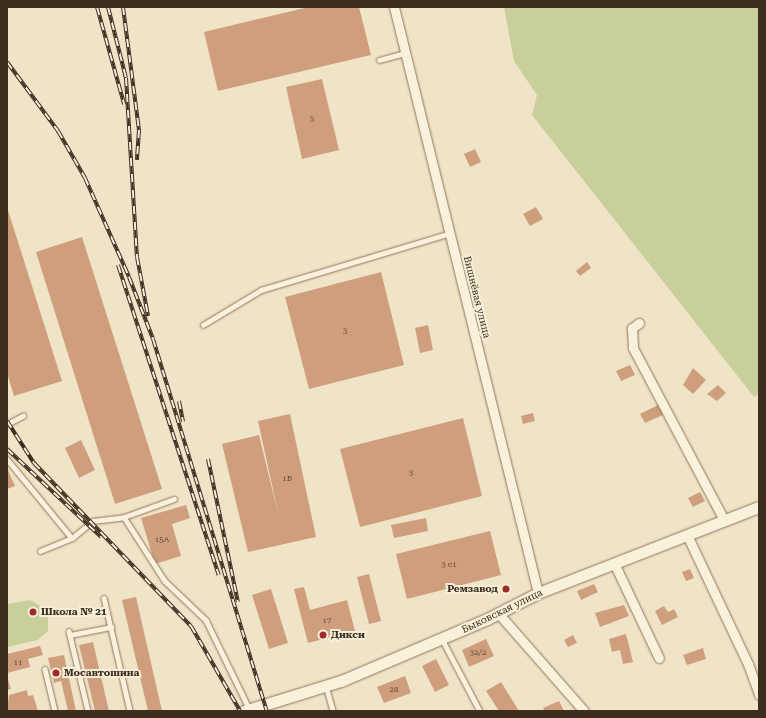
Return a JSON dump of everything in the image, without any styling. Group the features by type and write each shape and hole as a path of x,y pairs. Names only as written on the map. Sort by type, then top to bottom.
{"street":[{"name":"Вишнёвая улица","path":"394,7 538,593"},
{"path":"639,323 632,328 633,348 724,520"},
{"name":"Быковская улица","path":"247,710 326,686 442,639 538,593 759,507"},
{"path":"687,535 748,664 759,695"},
{"path":"614,563 659,658"},
{"path":"498,613 584,711"}],"lane":[{"path":"379,60 406,53"},
{"path":"203,325 262,290 450,233"},
{"path":"7,424 23,416"},
{"path":"7,459 72,538"},
{"path":"40,551 72,538 93,521 124,517 174,499"},
{"path":"124,517 165,580 206,620 247,710"},
{"path":"104,598 130,711"},
{"path":"88,711 70,633 111,627"},
{"path":"442,639 480,711"},
{"path":"45,669 55,711"},
{"path":"326,686 333,711"}],"green space":[{"path":"504,7 759,7 759,394 754,397 532,115 537,95 514,61"},
{"path":"30,600 48,610 48,631 38,640 7,647 7,604"}],"building":[{"path":"309,7 359,7 371,55 218,91 204,32"},
{"path":"322,79 339,150 302,159 286,87"},
{"path":"475,149 481,162 470,167 464,154"},
{"path":"7,207 62,381 14,396 7,373"},
{"path":"536,207 543,219 530,226 523,214"},
{"path":"82,237 162,489 115,504 36,252"},
{"path":"587,262 591,268 580,276 576,271"},
{"path":"381,272 404,365 309,389 285,297"},
{"path":"428,325 433,350 420,353 415,328"},
{"path":"630,365 635,375 621,381 616,371"},
{"path":"693,368 706,380 693,394 683,385"},
{"path":"718,385 726,393 717,401 707,394"},
{"path":"660,404 665,414 645,423 640,414"},
{"path":"533,413 535,421 523,424 521,416"},
{"path":"290,414 316,537 248,552 222,444 259,435 279,517 258,421"},
{"path":"463,418 482,496 360,527 340,449"},
{"path":"81,440 95,470 79,478 65,448"},
{"path":"7,468 15,486 7,489"},
{"path":"700,492 705,501 693,507 688,498"},
{"path":"186,505 190,518 172,524 181,556 155,564 141,518"},
{"path":"426,518 428,531 394,538 391,525"},
{"path":"490,531 501,575 407,599 396,554"},
{"path":"690,569 694,578 686,581 682,572"},
{"path":"369,574 381,621 369,624 357,577"},
{"path":"594,584 598,592 581,600 577,591"},
{"path":"304,587 310,610 347,600 355,631 308,643 294,589"},
{"path":"271,589 288,643 269,649 252,595"},
{"path":"136,597 162,711 148,711 122,600"},
{"path":"624,605 629,616 600,627 595,613"},
{"path":"664,606 668,612 674,609 678,617 662,625 655,611"},
{"path":"626,634 633,662 623,664 620,650 612,652 609,639"},
{"path":"573,635 577,643 568,647 564,640"},
{"path":"486,639 494,656 469,667 462,650"},
{"path":"93,642 109,711 95,711 79,645"},
{"path":"40,646 43,655 28,659 30,667 7,673 7,654"},
{"path":"703,648 706,659 687,665 683,655"},
{"path":"64,655 76,711 68,711 61,681 54,683 48,658"},
{"path":"436,659 449,685 435,692 422,666"},
{"path":"7,676 11,689 7,690"},
{"path":"405,676 411,693 384,703 377,687"},
{"path":"501,682 519,711 499,711 486,691"},
{"path":"27,690 28,696 33,695 38,711 7,711 9,695"},
{"path":"559,701 564,711 545,711 543,708"}],"railway":[{"path":"97,7 124,104"},
{"path":"108,7 126,78 137,257 148,316"},
{"path":"123,7 139,130 137,160"},
{"path":"7,62 58,131 85,178 129,277 153,339 267,711"},
{"path":"118,265 219,575"},
{"path":"179,401 183,422"},
{"path":"7,421 34,463 191,626 240,711"},
{"path":"7,449 101,537"},
{"path":"208,459 238,602"}],"place":[{"name":"Ремзавод","path":"506,589"},
{"name":"Школа № 21","path":"33,612"},
{"name":"Дикси","path":"323,635"},
{"name":"Мосавтошина","path":"56,673"}]}
